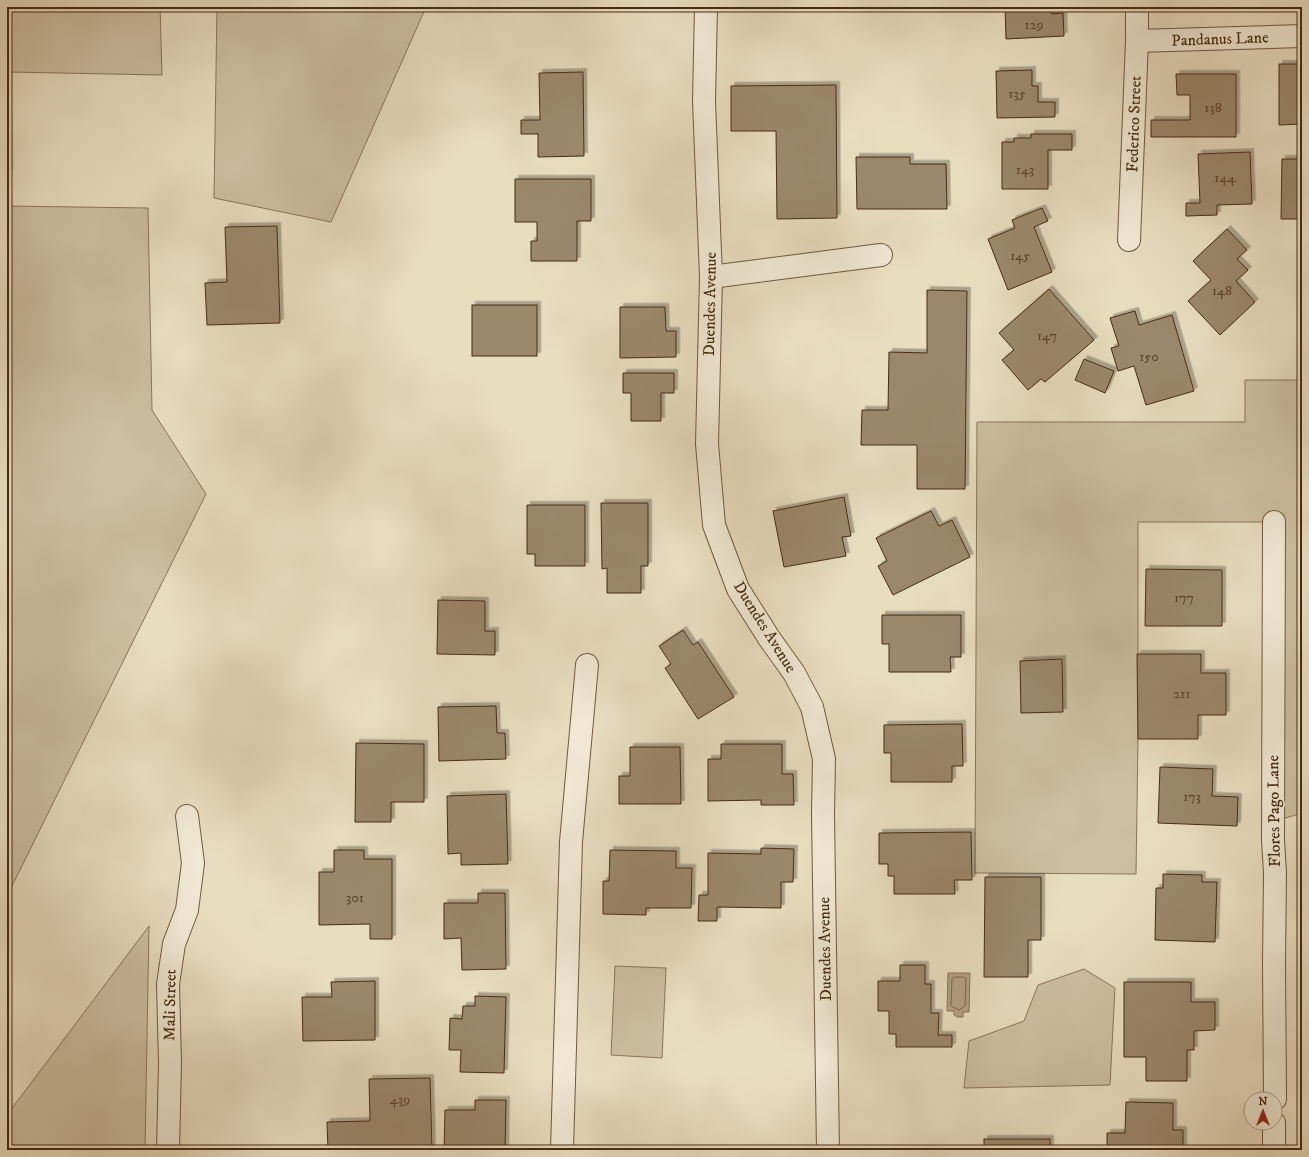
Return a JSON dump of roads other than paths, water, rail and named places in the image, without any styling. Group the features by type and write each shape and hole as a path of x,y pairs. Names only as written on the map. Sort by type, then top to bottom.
{"street":[{"name":"Duendes Avenue","path":"706,7 704,101 711,277 707,444 714,525 738,589 769,638 794,673 812,707 824,759 823,814 828,1150"},
{"name":"Federico Street","path":"1129,240 1137,7"},
{"name":"Pandanus Lane","path":"1137,41 1302,36"},
{"path":"711,277 882,255"},
{"name":"Flores Pago Lane","path":"1274,522 1273,840 1275,873 1275,1091"},
{"path":"562,1150 571,842 587,665"},
{"name":"Mali Street","path":"168,1150 170,1063 168,984 174,944 187,910 193,863 187,816"},
{"path":"1274,1131 1274,1150"}],"water":[{"path":"948,973 970,973 969,1012 963,1012 963,1017 957,1017 954,1015 954,1011 947,1011"}]}
